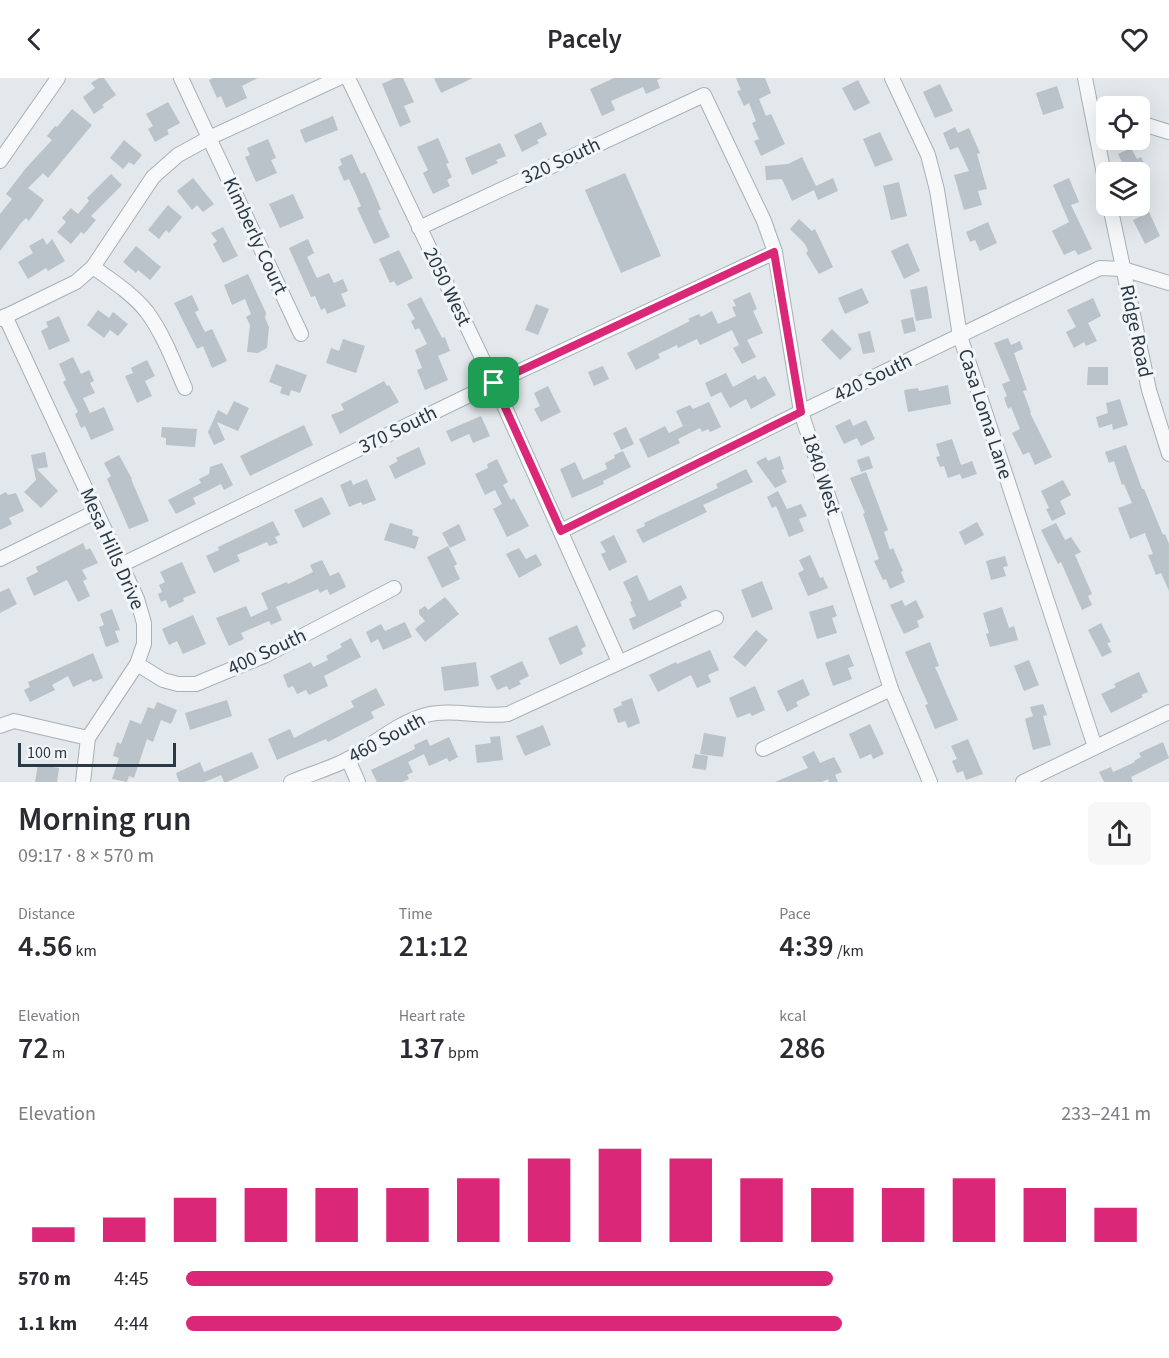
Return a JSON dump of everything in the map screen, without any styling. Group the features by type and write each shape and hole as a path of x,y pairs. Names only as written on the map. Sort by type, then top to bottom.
{"street":[{"path":"0,161 58,78"},
{"name":"Kimberly Court","path":"181,78 301,334"},
{"name":"Mesa Hills Drive","path":"83,782 88,738 137,664 144,644 144,623 138,598 2,317 76,282 93,267 153,177 178,155 209,138 339,78"},
{"name":"2050 West","path":"348,78 494,383 619,662"},
{"name":"Casa Loma Lane","path":"892,78 928,155 937,190 960,336 1095,747"},
{"path":"1085,78 1102,162"},
{"name":"320 South","path":"419,228 704,95"},
{"name":"1840 West","path":"704,95 764,221 774,252 801,412 891,688 930,782"},
{"path":"1092,111 1096,112"},
{"path":"1150,126 1169,132"},
{"name":"Ridge Road","path":"1112,216 1149,390 1169,454"},
{"name":"370 South","path":"121,566 494,383 774,252"},
{"path":"93,267 124,290 147,312 185,388"},
{"name":"420 South","path":"561,531 1100,268 1123,269"},
{"path":"1123,269 1169,283"},
{"path":"0,559 95,512"},
{"name":"400 South","path":"137,664 163,680 178,684 196,684 266,655 394,588"},
{"name":"460 South","path":"291,782 348,759 407,723 423,716 441,712 492,716 508,714 716,618"},
{"path":"763,749 891,688"},
{"path":"1023,782 1169,712"},
{"path":"0,726 14,721 88,738"},
{"path":"348,759 358,782"}],"building":[{"path":"104,78 116,95 94,114 83,97 95,88 91,83"},
{"path":"213,78 258,78 242,86 247,98 226,108 221,96 217,98 209,80"},
{"path":"395,78 403,78 414,102 404,106 411,122 400,127 382,84"},
{"path":"434,78 473,78 441,93"},
{"path":"614,78 662,78 657,80 660,88 646,94 643,87 611,101 615,110 602,116 590,89"},
{"path":"736,78 765,78 771,93 759,99 766,116 771,114 785,144 761,156 754,141 759,139 752,123 756,121 749,103 744,106 737,91 741,90"},
{"path":"858,80 870,103 854,111 842,88"},
{"path":"940,84 953,111 935,118 923,92"},
{"path":"1057,86 1064,108 1043,115 1036,93"},
{"path":"168,102 180,123 167,130 169,134 155,142 148,129 153,126 146,114"},
{"path":"72,109 92,125 48,178 43,173 28,188 44,200 29,221 26,218 21,223 0,251 0,214 12,199 6,194 52,140 47,136"},
{"path":"333,116 338,130 305,143 300,130"},
{"path":"541,122 547,135 537,140 539,143 522,152 514,135"},
{"path":"955,127 958,133 969,128 980,153 977,154 987,189 978,191 982,205 964,210 954,175 969,171 958,147 950,150 943,133"},
{"path":"880,132 893,160 875,167 863,139"},
{"path":"438,138 449,163 446,164 452,177 447,180 450,186 433,194 423,173 428,170 417,147"},
{"path":"268,139 276,158 271,160 277,173 256,182 245,157 250,155 247,148"},
{"path":"124,140 142,155 134,165 129,162 123,169 110,158"},
{"path":"500,143 506,156 496,160 498,163 472,175 465,158"},
{"path":"1132,150 1137,159 1141,157 1143,162 1122,162 1118,154"},
{"path":"352,154 361,174 365,172 381,209 378,211 390,237 374,244 357,208 361,206 349,179 344,181 338,167 342,165 340,159"},
{"path":"802,157 816,186 833,178 838,191 818,200 814,190 792,201 782,179 766,180 765,166 788,164"},
{"path":"625,173 661,256 621,273 585,190"},
{"path":"111,174 122,185 91,216 96,220 84,234 81,232 71,244 57,232 66,222 62,218 71,208 78,214 89,201 87,198"},
{"path":"193,178 214,204 203,212 197,205 192,210 177,191"},
{"path":"1069,178 1079,202 1071,205 1092,249 1078,255 1075,250 1064,255 1052,231 1069,222 1053,185"},
{"path":"899,182 907,216 891,220 883,186"},
{"path":"293,194 304,218 280,228 269,204"},
{"path":"168,205 182,217 169,233 166,230 159,239 148,230"},
{"path":"1150,214 1160,236 1145,244 1133,220"},
{"path":"799,219 812,231 815,229 833,267 819,274 806,253 808,251 805,244 790,229"},
{"path":"988,222 997,243 980,251 975,240 970,242 966,232"},
{"path":"223,227 238,256 223,263 213,244 217,241 211,233"},
{"path":"43,238 47,245 52,239 65,261 48,271 46,268 28,279 18,262 33,253 29,246"},
{"path":"308,239 314,253 307,257 317,278 329,273 334,283 343,279 348,291 341,294 346,306 327,314 325,308 321,310 315,296 311,297 289,248"},
{"path":"908,243 920,271 904,279 891,251"},
{"path":"136,246 161,267 150,280 138,270 136,273 123,262"},
{"path":"399,250 413,278 397,286 394,281 390,283 379,259"},
{"path":"248,274 266,313 265,318 269,327 267,348 258,353 247,352 250,325 246,317 251,314 245,299 232,305 224,285"},
{"path":"927,286 932,318 916,321 910,290"},
{"path":"862,288 869,303 845,314 838,298"},
{"path":"750,292 757,309 753,311 763,333 747,340 756,357 742,364 733,348 739,345 732,330 700,345 697,339 678,348 677,345 658,354 660,358 636,370 627,353 690,321 688,319 699,314 701,317 712,311 718,324 736,316 732,307 736,306 733,300"},
{"path":"192,295 199,310 195,312 205,332 212,329 227,361 212,368 203,346 197,349 174,303"},
{"path":"421,297 442,338 445,337 450,351 438,356 448,380 425,390 417,370 422,368 415,350 427,344 419,328 415,330 411,321 415,319 407,304"},
{"path":"1093,298 1101,316 1088,323 1097,341 1086,346 1084,342 1074,348 1066,332 1076,327 1067,310"},
{"path":"536,304 549,309 538,335 525,330"},
{"path":"98,310 109,318 113,312 128,324 118,336 110,330 104,338 87,325"},
{"path":"59,316 70,341 49,350 41,331 48,327 46,322"},
{"path":"913,317 916,331 904,334 901,320"},
{"path":"832,329 852,349 840,360 821,340"},
{"path":"870,331 875,352 863,354 858,334"},
{"path":"1008,338 1011,345 1020,341 1023,349 1014,353 1027,390 1023,391 1030,413 1052,457 1035,465 1029,452 1023,455 1012,433 1020,429 1011,407 1008,409 1004,398 1007,396 1002,384 1010,381 994,343"},
{"path":"343,339 365,346 356,373 326,363 331,348 339,351"},
{"path":"73,357 81,374 89,370 94,381 90,383 95,393 83,398 90,413 104,407 114,430 91,440 85,426 81,428 75,414 78,412 63,382 66,380 59,364"},
{"path":"147,360 155,376 145,381 152,396 137,403 125,376 133,373 131,368"},
{"path":"276,364 307,375 300,393 291,390 289,396 280,393 282,387 269,382"},
{"path":"603,366 609,379 594,386 588,372"},
{"path":"1088,367 1108,367 1108,385 1087,385"},
{"path":"726,373 733,387 755,375 758,380 765,376 776,395 751,409 746,399 730,408 721,392 711,397 705,383"},
{"path":"384,381 399,402 340,434 331,415 344,410 341,404"},
{"path":"948,385 951,404 908,412 904,390 918,388 919,391"},
{"path":"548,386 561,412 541,422 534,409 540,406 534,393"},
{"path":"1120,399 1128,425 1113,430 1112,424 1099,428 1096,417 1108,413 1106,403"},
{"path":"234,401 249,408 238,431 217,422 225,440 214,445 208,432 218,410 227,415"},
{"path":"709,402 721,427 710,432 708,429 702,432 700,428 678,439 680,443 648,458 639,439 665,426 669,433 683,426 676,411 690,405 693,409"},
{"path":"481,416 490,436 473,443 469,434 451,442 446,431"},
{"path":"850,419 853,426 866,420 875,439 861,446 857,438 844,444 835,426"},
{"path":"304,425 313,445 250,476 240,456"},
{"path":"162,427 197,429 195,447 166,445 166,438 161,437"},
{"path":"626,427 634,444 621,450 613,433"},
{"path":"952,439 961,465 972,461 977,474 962,479 960,474 948,478 944,466 940,467 936,457 940,456 936,444"},
{"path":"1126,445 1142,489 1169,544 1169,591 1161,573 1156,575 1148,555 1153,554 1145,533 1130,539 1118,508 1132,503 1124,484 1122,485 1114,461 1109,463 1105,452"},
{"path":"419,447 426,464 395,479 389,466 398,461 396,458"},
{"path":"623,451 631,467 603,481 604,484 572,498 560,469 575,462 583,480 607,469 605,463"},
{"path":"45,452 48,467 37,469 58,491 41,508 24,492 36,480 31,455"},
{"path":"119,455 132,479 149,521 129,529 107,479 111,476 104,463"},
{"path":"780,456 784,469 781,470 787,482 775,488 756,462 766,457 768,461"},
{"path":"869,456 873,468 861,472 857,460"},
{"path":"497,459 508,482 503,485 511,500 514,498 529,526 507,537 493,509 502,504 495,490 485,495 475,474 488,468 487,464"},
{"path":"222,463 233,485 224,490 221,484 193,498 196,504 176,514 168,500 201,483 199,479 209,474 210,467"},
{"path":"746,469 753,482 703,505 707,512 643,543 636,530 645,526 644,523 718,488 716,484"},
{"path":"866,472 888,530 884,532 890,550 893,548 903,571 901,572 905,582 890,589 874,561 879,559 863,514 865,513 850,478"},
{"path":"367,479 376,500 363,505 361,502 349,507 340,485 351,480 353,485"},
{"path":"1063,480 1071,495 1060,501 1066,514 1052,521 1041,491"},
{"path":"778,491 787,509 801,504 807,516 799,519 804,531 789,537 776,506 772,508 767,497"},
{"path":"6,492 8,495 16,493 24,511 9,518 12,524 0,530 0,495"},
{"path":"322,497 331,514 303,528 294,510"},
{"path":"273,521 280,535 275,537 278,543 269,546 267,542 237,555 240,561 214,573 206,556 219,550 218,547"},
{"path":"977,522 984,535 965,545 959,532"},
{"path":"390,523 413,530 412,535 419,537 415,549 384,540"},
{"path":"1056,523 1065,540 1071,537 1081,552 1075,555 1092,594 1088,596 1092,605 1082,610 1061,562 1058,564 1041,530"},
{"path":"459,524 466,540 450,548 442,533"},
{"path":"614,535 627,562 609,571 601,554 606,552 600,542"},
{"path":"83,543 86,550 90,548 98,563 82,570 87,579 83,581 90,596 78,602 67,580 34,596 26,578 38,572 36,567"},
{"path":"448,546 457,564 454,566 460,579 442,588 427,557"},
{"path":"519,548 526,559 536,554 542,565 519,578 506,554"},
{"path":"810,555 820,578 823,577 828,588 808,596 798,573 804,570 799,560"},
{"path":"1005,556 1008,566 1003,567 1006,576 991,580 986,561"},
{"path":"322,560 330,576 339,572 346,587 330,595 327,589 320,593 318,589 276,607 282,620 271,625 269,621 241,633 244,639 229,646 216,618 246,606 251,617 268,609 261,593 313,572 310,565"},
{"path":"182,562 196,593 183,598 184,601 169,608 166,600 161,602 158,594 162,592 159,585 165,582 160,572"},
{"path":"637,575 649,601 681,585 687,598 680,602 682,606 633,630 629,619 636,616 623,582"},
{"path":"762,581 773,609 752,618 741,590"},
{"path":"9,588 17,604 0,613 0,592"},
{"path":"445,597 459,614 425,642 415,629 425,621 419,614 419,610 425,606 428,610"},
{"path":"902,600 905,606 916,600 924,617 917,621 919,627 904,634 890,605"},
{"path":"833,605 837,616 832,618 837,633 817,639 809,612"},
{"path":"1002,607 1009,628 1014,626 1018,640 990,647 986,634 989,633 983,613"},
{"path":"112,609 120,630 115,631 119,642 106,647 99,627 104,625 100,614"},
{"path":"193,615 206,644 183,654 177,641 169,645 162,629"},
{"path":"405,622 412,637 383,650 378,639 371,643 366,632 381,624 385,631"},
{"path":"1101,623 1111,642 1107,643 1112,652 1102,657 1088,630"},
{"path":"577,625 586,646 581,649 583,654 560,665 548,638"},
{"path":"756,630 768,640 745,667 733,657"},
{"path":"351,638 361,657 324,676 328,686 309,695 306,690 297,694 293,686 288,688 283,675 311,662 313,667 328,660 326,656 342,647 340,644"},
{"path":"930,642 939,666 935,667 958,720 935,729 925,705 928,704 905,652"},
{"path":"710,650 719,670 708,675 711,682 697,688 691,675 658,692 649,675"},
{"path":"93,653 103,678 93,682 91,679 73,687 68,676 52,685 55,690 30,702 24,690 30,687 28,682"},
{"path":"849,654 854,666 848,668 852,679 833,686 825,663"},
{"path":"1029,660 1039,685 1024,691 1014,666"},
{"path":"522,661 529,676 519,681 521,684 509,690 507,686 497,690 490,676"},
{"path":"476,662 479,686 444,691 441,667"},
{"path":"1139,672 1148,692 1141,695 1143,697 1111,713 1101,694 1116,687 1114,684"},
{"path":"803,679 810,695 796,702 798,706 787,712 777,691"},
{"path":"755,686 765,710 752,716 750,713 737,718 729,698"},
{"path":"376,688 385,705 371,712 374,718 328,742 326,739 277,760 268,739 290,729 294,738 354,707 351,701"},
{"path":"632,698 640,723 628,728 625,721 618,723 613,709 622,705 621,702"},
{"path":"227,700 232,716 190,730 185,713"},
{"path":"157,702 177,710 171,724 161,720 153,742 147,739 134,778 129,776 127,782 112,779 119,758 113,756 117,742 121,744 130,720 141,724 148,707 154,709"},
{"path":"1043,704 1047,715 1043,716 1051,745 1033,750 1025,719 1033,716 1030,707"},
{"path":"870,724 884,754 873,759 871,754 860,759 849,734"},
{"path":"543,725 551,745 525,756 516,736"},
{"path":"704,733 726,737 723,757 700,754"},
{"path":"500,736 503,760 477,763 475,745 491,743 490,737"},
{"path":"449,737 458,757 449,762 447,758 429,766 424,754 408,762 413,772 407,775 409,779 402,782 377,782 371,770 415,749 414,745 427,739 430,746"},
{"path":"968,739 983,774 966,780 963,771 957,773 952,761 957,759 951,746"},
{"path":"1163,742 1169,758 1131,777 1133,782 1104,782 1099,772 1111,767 1113,772 1135,762 1141,757 1139,753"},
{"path":"814,751 820,763 834,757 842,772 835,775 838,782 829,782 828,779 822,782 775,782 808,768 802,757"},
{"path":"252,752 259,768 227,782 224,782 221,775 205,782 179,782 176,773 200,762 204,772"},
{"path":"695,754 708,756 706,770 692,768"},
{"path":"38,764 59,768 57,782 35,782"}],"route":[{"path":"774,252 801,412 561,531 494,383 774,252"}]}
